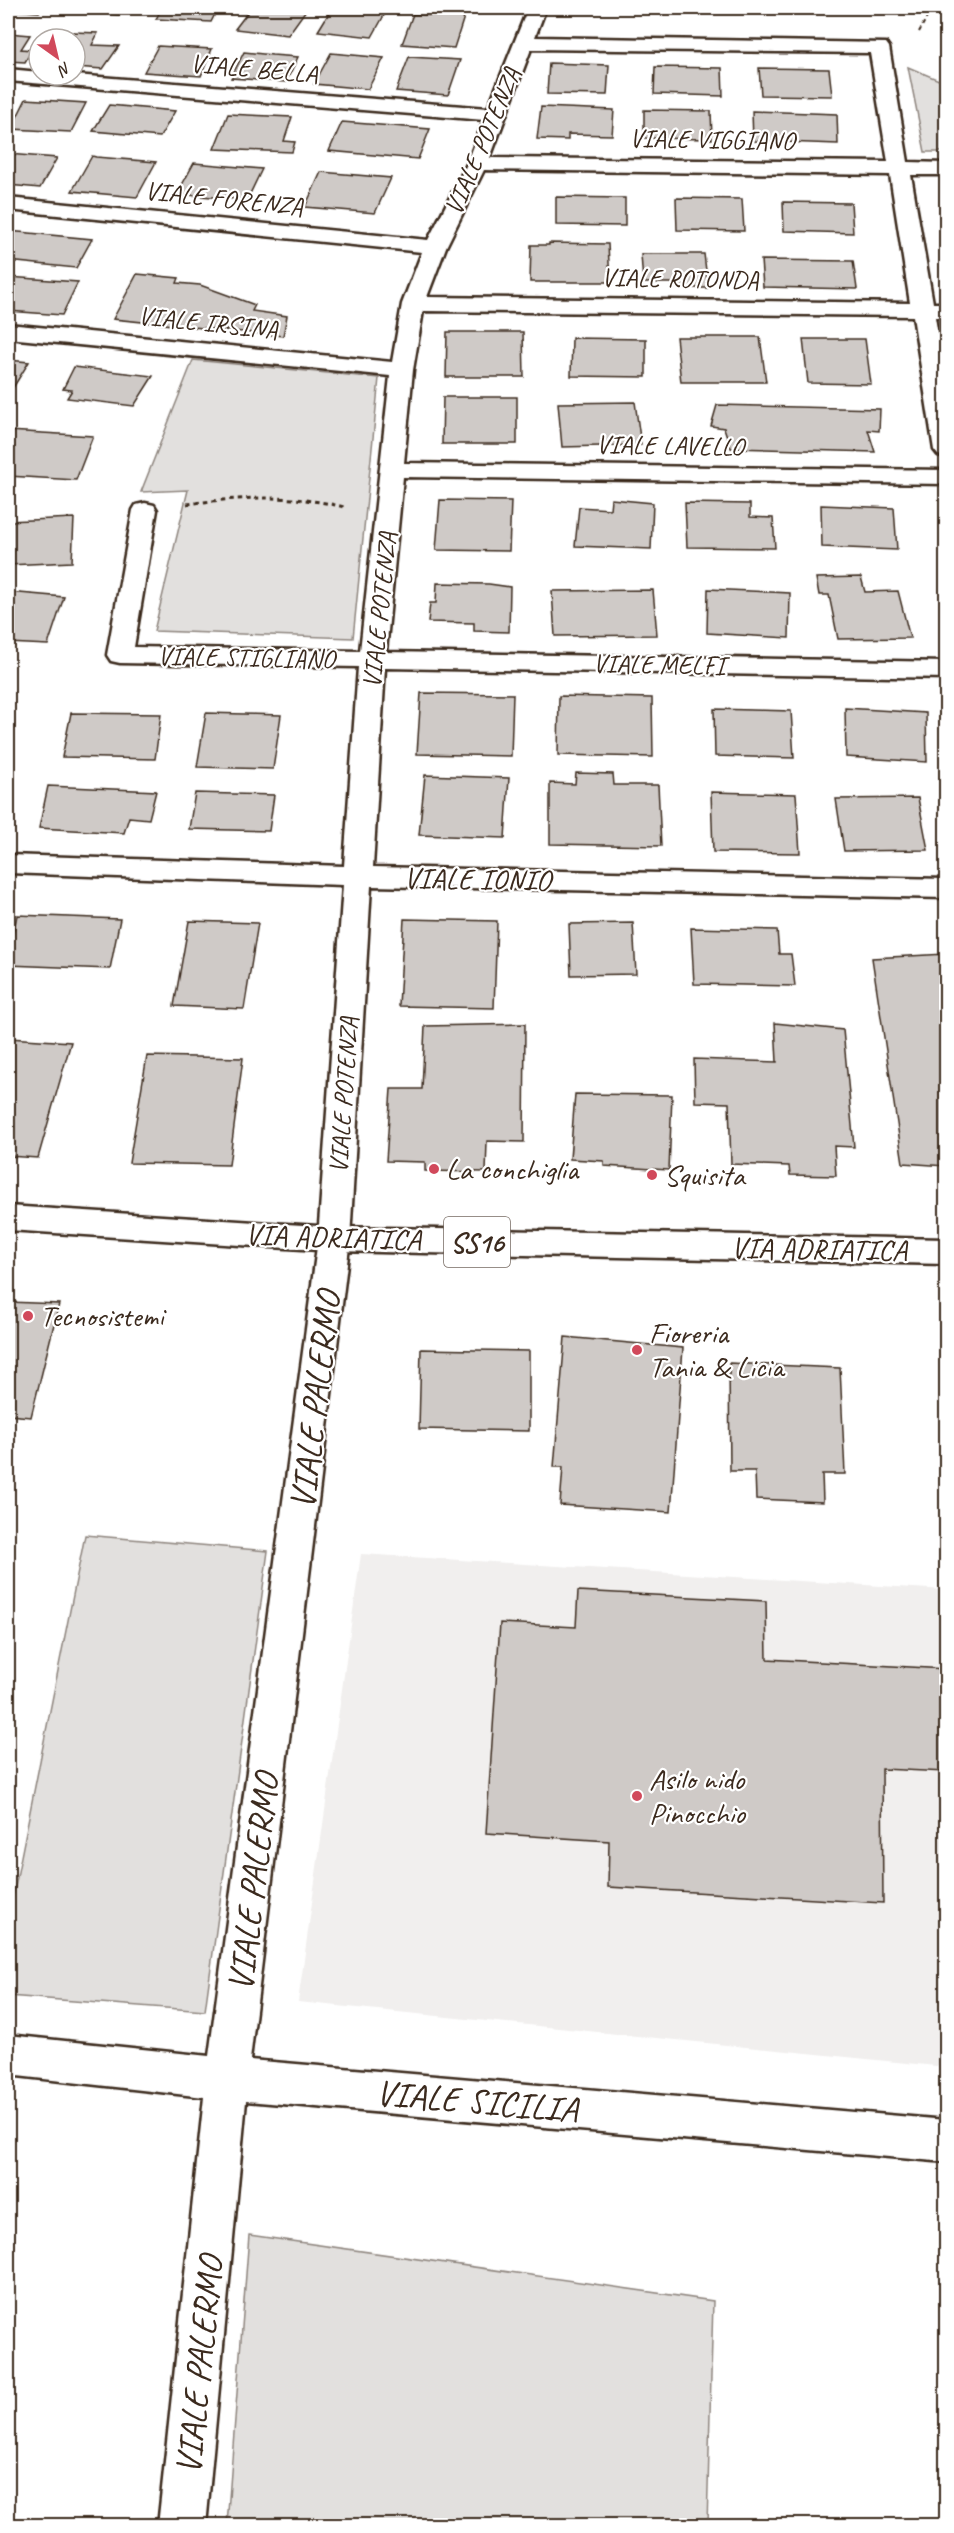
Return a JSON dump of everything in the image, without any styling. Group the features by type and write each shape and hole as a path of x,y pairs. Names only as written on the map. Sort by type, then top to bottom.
{"street":[{"name":"VIALE POTENZA","path":"334,1239 372,658 402,370 413,304 435,246 477,164 537,8"},
{"path":"522,43 879,47 946,450"},
{"name":"VIALE BELLA","path":"8,75 497,115"},
{"name":"VIALE VIGGIANO","path":"477,164 946,170"},
{"name":"VIALE FORENZA","path":"8,204 435,246"},
{"name":"VIALE ROTONDA","path":"413,304 946,310"},
{"name":"VIALE IRSINA","path":"8,331 402,370"},
{"name":"VIALE LAVELLO","path":"393,471 946,477"},
{"name":"VIALE STIGLIANO","path":"146,510 120,656 372,658"},
{"name":"VIALE MELFI","path":"372,658 946,670"},
{"name":"VIALE IONIO","path":"8,864 357,876 946,889"},
{"name":"VIA ADRIATICA","path":"8,1218 334,1239 946,1252"},
{"name":"VIALE PALERMO","path":"182,2526 227,2079 334,1239"},
{"name":"VIALE SICILIA","path":"8,2055 227,2079 946,2141"}],"path":[{"path":"916,38 932,8"},
{"path":"146,510 241,497 326,502 388,518"}],"shaded area":[{"path":"908,67 946,83 946,152 925,152"},
{"path":"193,360 379,378 353,638 154,631 188,490 141,492"},
{"path":"85,1535 268,1551 205,2011 8,1996 8,1922"},
{"name":"Asilo nido Pinocchio","path":"361,1554 946,1590 946,2067 298,2002"},
{"path":"249,2235 713,2301 707,2525 227,2525"}],"building":[{"path":"8,8 43,8 39,12 8,10"},
{"path":"77,8 123,8 119,15 75,12"},
{"path":"162,8 218,8 211,22 156,19"},
{"path":"251,8 306,10 288,35 235,29"},
{"path":"332,8 387,10 372,37 318,31"},
{"path":"413,14 464,17 454,48 402,44"},
{"path":"8,33 27,35 27,40 21,49 27,50 25,62 8,61"},
{"path":"87,33 98,33 92,45 119,46 103,69 87,68"},
{"path":"158,46 212,49 201,76 144,72"},
{"path":"244,52 298,57 286,82 231,78"},
{"path":"331,53 384,58 368,89 314,84"},
{"path":"409,57 460,60 448,95 396,91"},
{"path":"549,63 609,65 607,95 547,94"},
{"path":"655,67 722,68 723,96 654,94"},
{"path":"759,68 829,69 832,96 761,95"},
{"path":"26,99 86,103 71,132 11,129"},
{"path":"109,105 175,111 160,137 93,131"},
{"path":"541,107 614,110 612,135 568,134 568,140 537,139"},
{"path":"644,110 711,111 712,139 644,138"},
{"path":"752,111 837,114 838,144 753,141"},
{"path":"228,114 292,117 284,141 295,142 292,152 214,149"},
{"path":"342,122 430,129 418,159 329,151"},
{"path":"8,154 57,158 40,188 8,185"},
{"path":"92,156 156,162 137,197 72,191"},
{"path":"194,163 262,169 247,200 177,194"},
{"path":"321,172 391,178 375,213 305,207"},
{"path":"556,197 625,198 625,226 556,225"},
{"path":"676,198 742,199 744,231 677,230"},
{"path":"783,202 851,203 853,233 784,231"},
{"path":"8,231 92,239 76,268 8,261"},
{"path":"549,243 608,244 610,282 530,282 531,245 549,245"},
{"path":"641,254 704,254 708,288 676,288 676,283 643,283"},
{"path":"761,260 853,261 857,289 763,287"},
{"path":"137,274 179,278 177,283 200,285 255,305 252,311 287,316 283,336 113,319"},
{"path":"8,277 78,282 62,315 8,311"},
{"path":"447,332 523,332 524,377 446,377"},
{"path":"676,337 760,337 766,382 681,382"},
{"path":"572,338 646,339 646,377 571,376"},
{"path":"803,339 865,339 871,384 808,383"},
{"path":"8,360 29,362 11,391 8,391"},
{"path":"74,367 153,376 134,406 67,398 72,390 63,389"},
{"path":"443,397 517,397 517,444 442,444"},
{"path":"635,402 641,445 562,447 558,403"},
{"path":"717,405 880,409 879,431 868,430 875,452 731,448 724,428 711,426"},
{"path":"8,431 93,436 76,480 8,476"},
{"path":"611,499 653,503 651,549 575,546 579,507 610,509"},
{"path":"440,500 511,501 509,551 436,550"},
{"path":"685,503 750,504 750,517 773,518 775,548 687,547"},
{"path":"821,505 894,508 897,550 822,547"},
{"path":"74,518 72,562 8,565 8,521"},
{"path":"861,577 865,592 898,591 910,638 838,639 829,595 819,595 816,578"},
{"path":"437,583 489,584 510,587 509,632 474,631 474,623 428,622 430,603 436,603"},
{"path":"708,589 790,593 789,638 707,633"},
{"path":"653,590 657,635 555,636 552,591"},
{"path":"8,592 64,597 48,645 8,643"},
{"path":"421,693 513,694 511,756 417,754"},
{"path":"559,696 652,698 653,757 558,755"},
{"path":"845,708 926,713 927,762 846,757"},
{"path":"714,709 791,711 794,758 715,756"},
{"path":"71,713 161,714 155,759 62,757"},
{"path":"206,713 281,715 273,769 197,767"},
{"path":"576,773 613,774 614,785 658,785 661,846 550,844 550,783 575,784"},
{"path":"425,775 509,778 505,838 419,835"},
{"path":"48,786 156,791 149,819 129,817 124,833 39,828"},
{"path":"711,792 796,794 800,853 713,852"},
{"path":"195,793 274,795 269,831 189,829"},
{"path":"918,798 928,850 844,851 836,799"},
{"path":"17,915 120,919 110,969 8,965 8,939 12,939"},
{"path":"404,919 497,921 494,1008 399,1006"},
{"path":"189,921 258,923 244,1009 174,1006"},
{"path":"633,923 636,974 571,975 569,924"},
{"path":"691,928 777,930 779,954 791,954 795,986 694,984"},
{"path":"946,954 946,1166 903,1163 872,958"},
{"path":"775,1023 843,1030 854,1147 834,1146 836,1176 790,1175 789,1166 731,1164 729,1103 695,1102 694,1059 777,1062"},
{"path":"525,1024 524,1142 487,1141 486,1172 425,1171 425,1162 386,1161 391,1089 422,1089 425,1026"},
{"path":"8,1038 71,1042 38,1158 8,1156"},
{"path":"147,1056 243,1058 229,1165 129,1163"},
{"path":"575,1094 672,1095 669,1170 604,1166 604,1161 570,1159"},
{"path":"8,1302 59,1304 31,1417 8,1415"},
{"path":"565,1337 683,1348 671,1512 560,1505 563,1467 554,1467"},
{"path":"421,1349 529,1351 529,1431 419,1429"},
{"path":"729,1363 840,1368 845,1474 822,1474 823,1502 756,1499 755,1471 730,1471"},
{"path":"942,1371 946,1371 946,1414"},
{"path":"578,1591 766,1601 767,1659 946,1669 946,1772 882,1769 883,1903 608,1887 609,1841 486,1833 500,1623 576,1627"}],"place":[{"name":"La conchiglia","path":"434,1169"},
{"name":"Squisita","path":"652,1175"},
{"name":"Tecnosistemi","path":"28,1316"},
{"name":"Fioreria Tania & Licia","path":"637,1350"},
{"name":"Asilo nido Pinocchio","path":"637,1796"}]}
